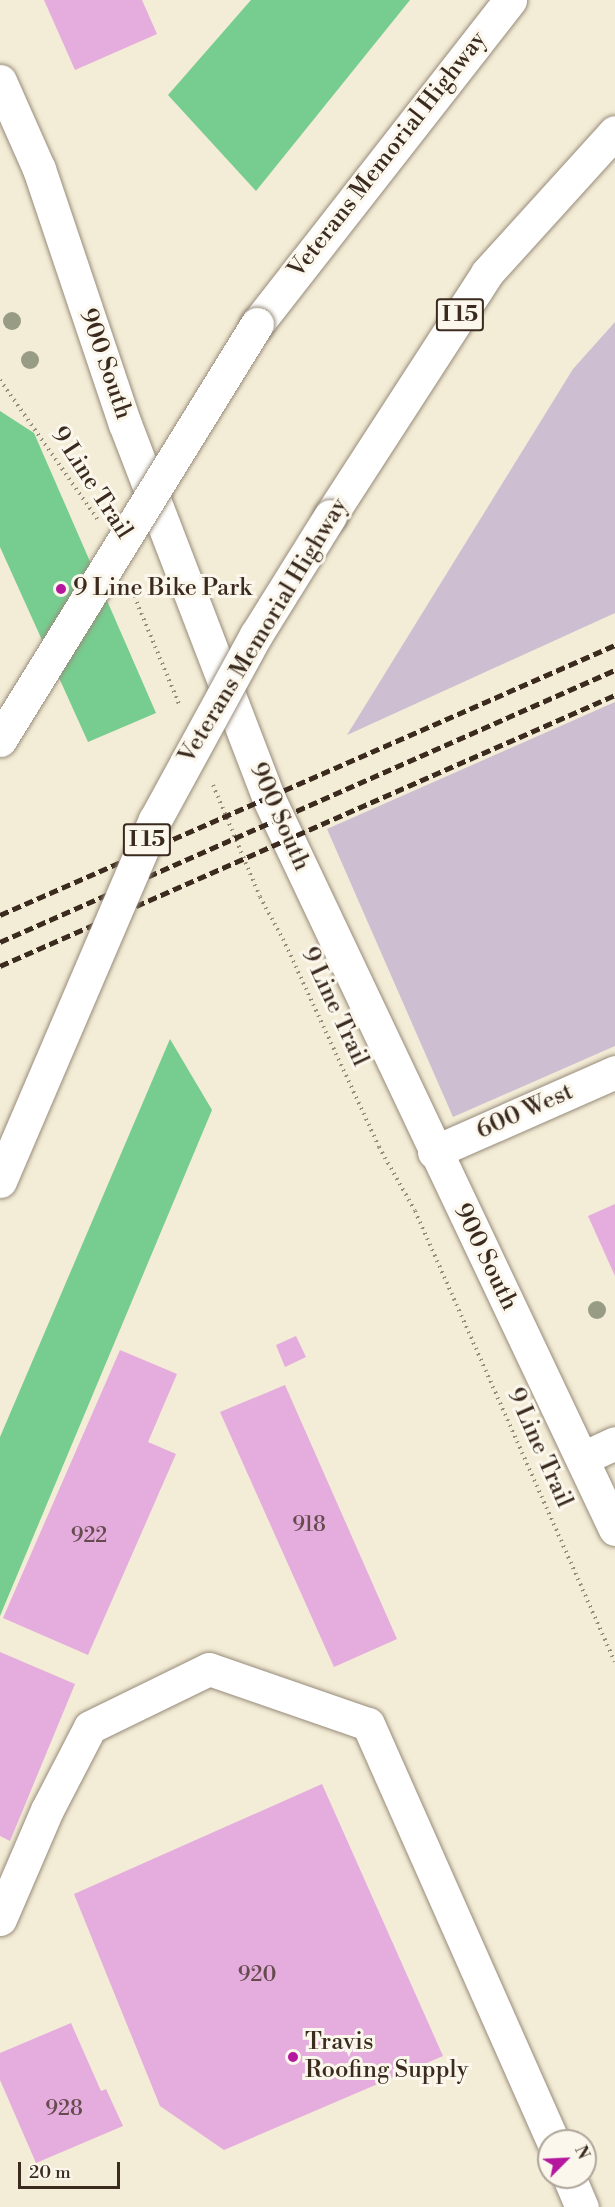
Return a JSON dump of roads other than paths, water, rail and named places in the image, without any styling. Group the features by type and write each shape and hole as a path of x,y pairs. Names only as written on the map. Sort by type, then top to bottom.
{"main road":[{"name":"Veterans Memorial Highway","path":"0,740 257,324 510,0"},
{"name":"900 South","path":"0,81 39,169 125,424 268,797 434,1152 583,1458 615,1529"},
{"name":"Veterans Memorial Highway","path":"0,1181 155,820 256,635 487,273 615,132"},
{"name":"600 West","path":"434,1152 615,1072"},
{"path":"583,1458 615,1443"},
{"path":"0,1919 47,1810 90,1727 209,1669 368,1724 548,2129"},
{"path":"574,2189 582,2207"}],"railway":[{"path":"0,915 615,645"},
{"path":"0,942 615,670"},
{"path":"0,966 615,695"}],"place":[{"name":"9 Line Bike Park","path":"61,589"},
{"name":"Travis Roofing Supply","path":"293,2057"}]}
